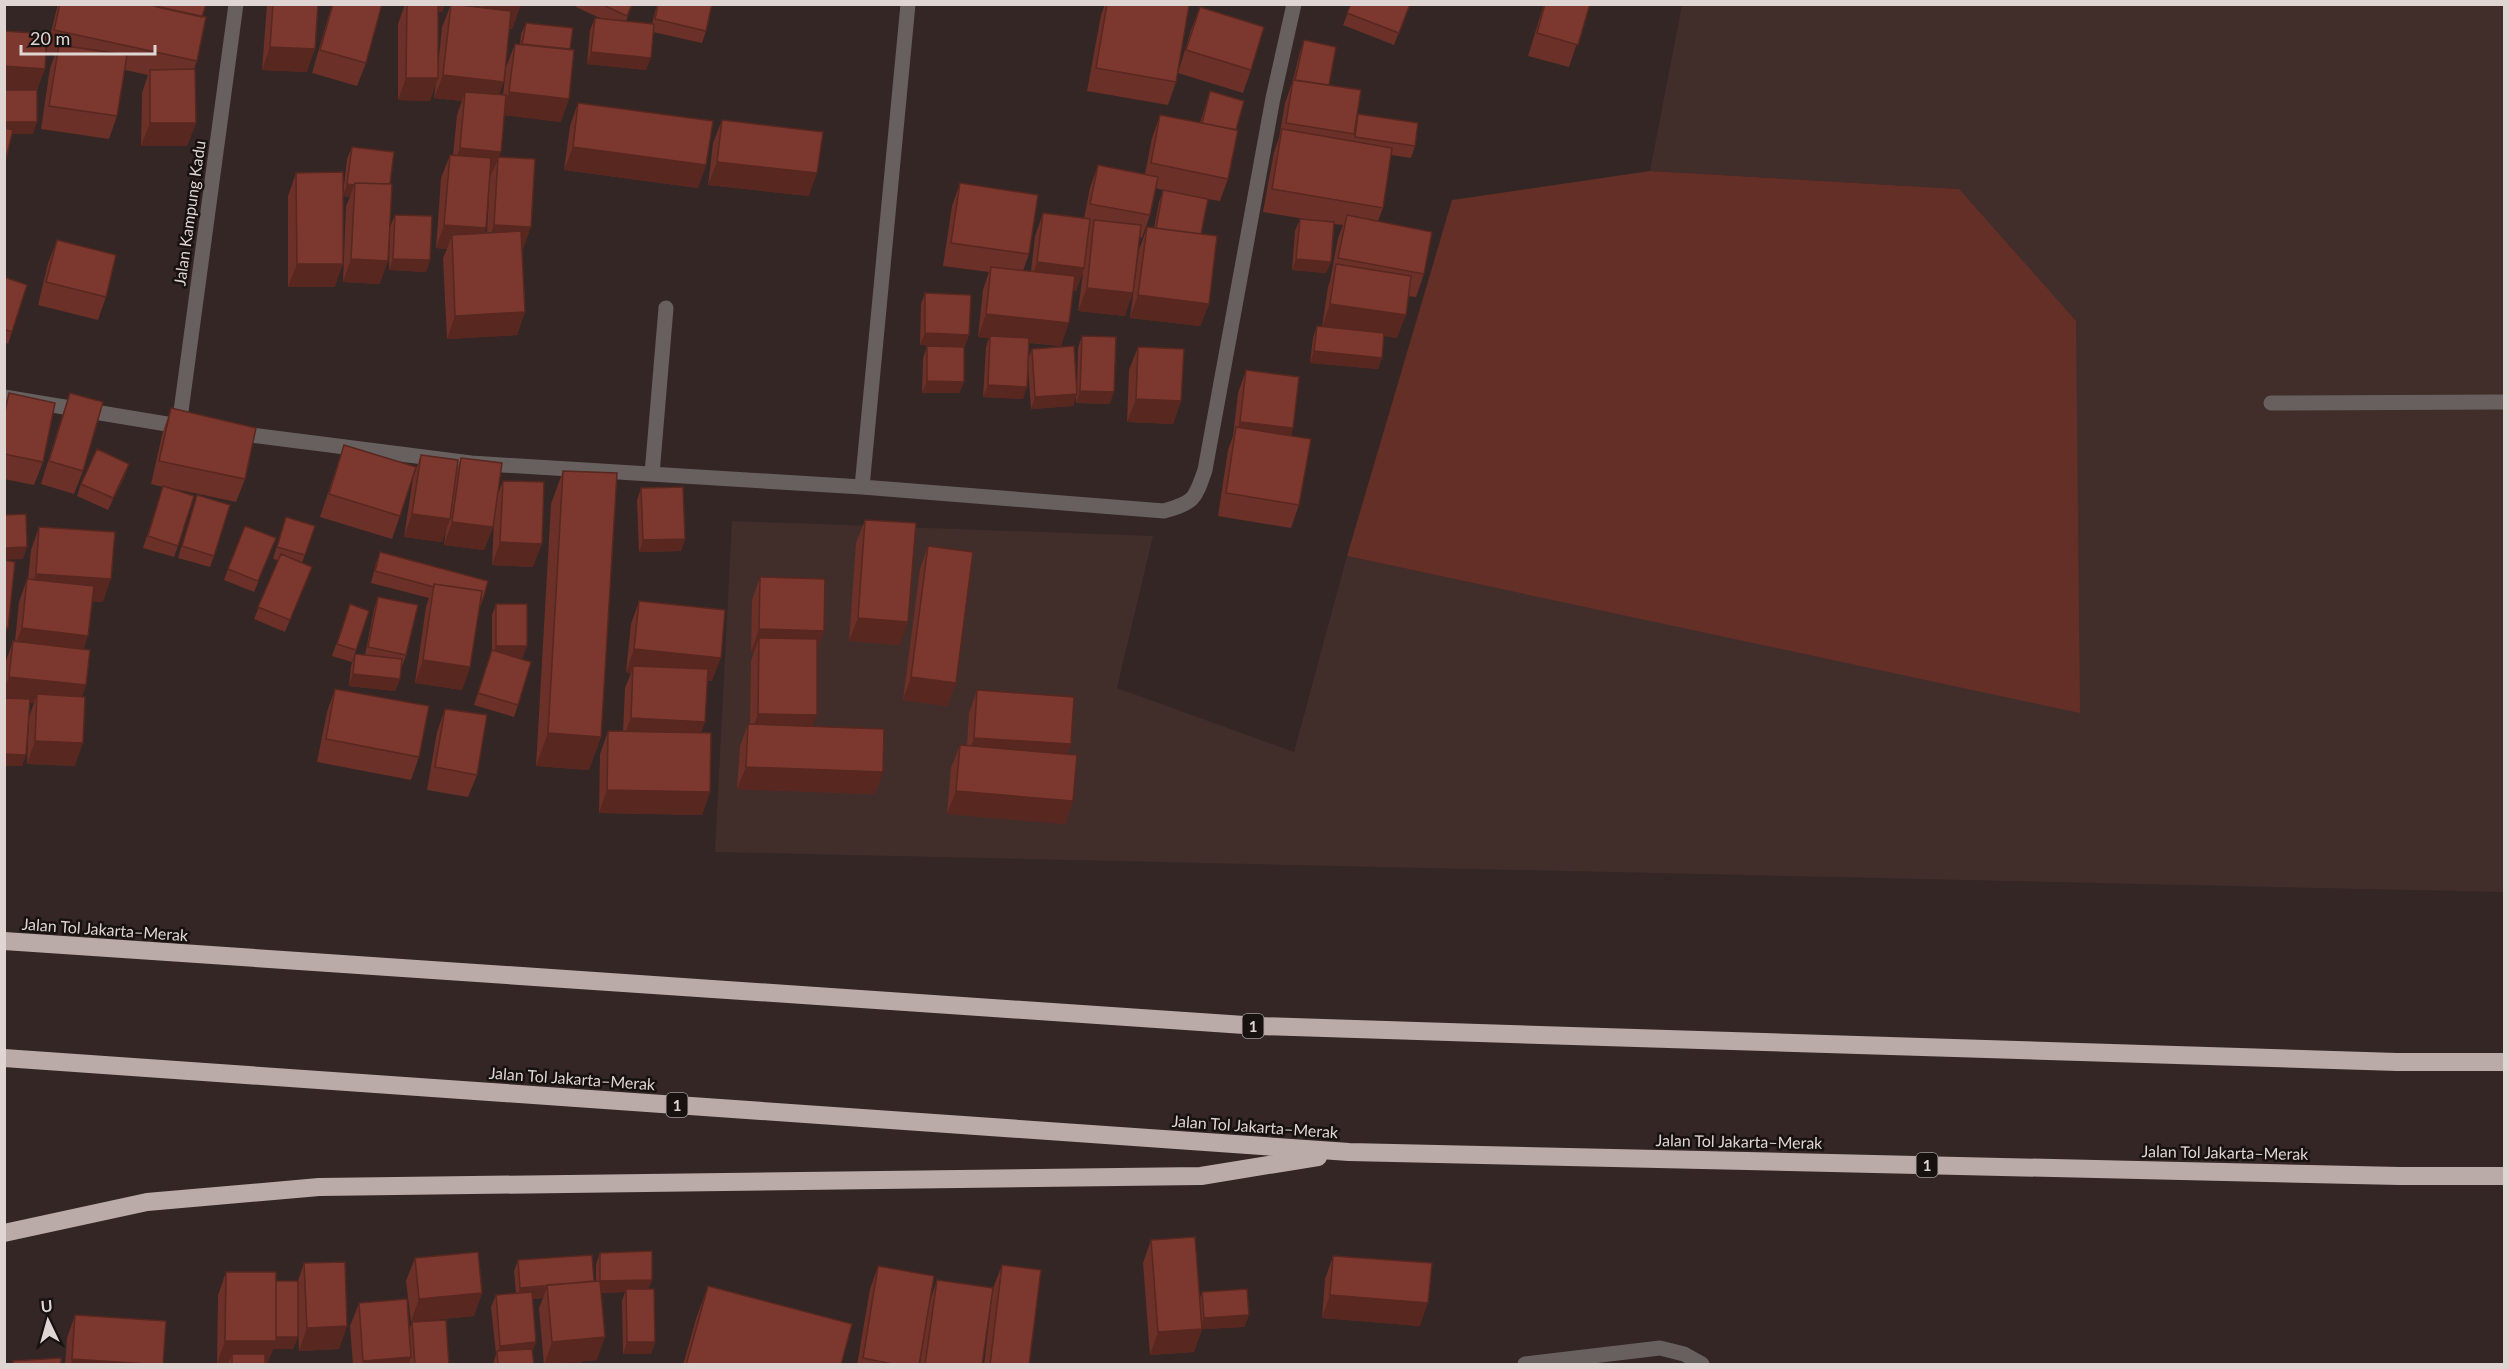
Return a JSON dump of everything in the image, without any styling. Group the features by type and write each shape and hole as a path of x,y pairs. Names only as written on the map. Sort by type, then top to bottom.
{"highway":[{"name":"Jalan Tol Jakarta–Merak","path":"4,941 1258,1026 2385,1061 2505,1062"},
{"name":"Jalan Tol Jakarta–Merak","path":"4,1058 1349,1152 2400,1176 2505,1176"},
{"path":"4,1233 147,1202 319,1187 1201,1176 1349,1152"}],"street":[{"name":"Jalan Kampung Kadu","path":"179,426 236,4"},
{"path":"862,487 908,4"},
{"path":"225,432 471,463 862,487 1164,511 1182,506 1196,497 1205,470 1274,99 1294,4"},
{"path":"652,474 666,308"},
{"path":"4,397 202,429"},
{"path":"2271,403 2505,402"},
{"path":"1525,1365 1660,1348 1684,1354 1702,1365"}],"shaded area":[{"path":"1682,5 2504,5 2504,892 715,852 732,521 1153,536 1117,688 1294,752 1347,556 2080,712 1959,189 1650,171"},
{"path":"1650,171 1959,189 2076,321 2080,713 1347,556 1452,200"}],"building":[{"path":"60,4 146,4 206,17 197,61 54,30"},
{"path":"158,4 206,4 202,17 157,7"},
{"path":"273,4 318,4 315,49 270,47"},
{"path":"333,4 382,4 366,63 320,50"},
{"path":"407,4 438,4 438,78 406,78"},
{"path":"451,4 511,11 504,82 443,75"},
{"path":"601,4 632,4 627,16"},
{"path":"658,4 712,4 706,31 655,19"},
{"path":"1107,4 1189,5 1176,82 1096,68"},
{"path":"1351,4 1410,4 1399,33 1347,13"},
{"path":"1545,4 1590,4 1578,45 1537,33"},
{"path":"1200,7 1264,27 1251,70 1186,50"},
{"path":"595,18 654,24 651,58 591,52"},
{"path":"526,23 573,28 570,49 522,44"},
{"path":"4,31 47,34 45,69 4,66"},
{"path":"1304,40 1336,47 1329,85 1295,80"},
{"path":"515,44 574,50 569,99 509,92"},
{"path":"59,45 127,55 117,116 49,106"},
{"path":"195,69 196,123 150,123 150,70"},
{"path":"1293,80 1361,90 1354,134 1286,123"},
{"path":"4,90 37,90 37,122 4,122"},
{"path":"1210,91 1244,101 1236,130 1202,123"},
{"path":"465,92 506,95 501,152 460,148"},
{"path":"578,103 713,121 706,165 573,147"},
{"path":"1358,114 1418,123 1415,146 1355,137"},
{"path":"1160,115 1238,130 1228,179 1151,163"},
{"path":"722,120 823,132 817,173 717,162"},
{"path":"4,128 13,130 4,166"},
{"path":"1282,129 1392,148 1383,208 1272,189"},
{"path":"352,147 394,152 390,184 347,184"},
{"path":"450,155 491,158 486,228 444,225"},
{"path":"498,157 535,159 531,227 494,225"},
{"path":"1098,165 1158,177 1150,215 1090,204"},
{"path":"343,172 343,264 297,264 296,173"},
{"path":"355,183 392,184 388,261 351,259"},
{"path":"960,183 1038,195 1029,254 951,243"},
{"path":"1163,190 1208,199 1201,234 1156,228"},
{"path":"1043,213 1090,219 1084,268 1037,262"},
{"path":"395,215 432,216 430,260 393,259"},
{"path":"1347,215 1432,232 1424,274 1338,258"},
{"path":"1300,219 1334,222 1331,262 1296,259"},
{"path":"1094,220 1141,225 1133,293 1087,288"},
{"path":"1147,227 1217,236 1209,304 1138,295"},
{"path":"521,231 525,312 455,316 452,235"},
{"path":"57,240 116,255 106,297 46,282"},
{"path":"1336,264 1411,276 1406,315 1330,304"},
{"path":"991,267 1075,276 1069,323 986,314"},
{"path":"4,277 27,285 12,332 4,329"},
{"path":"925,293 971,295 969,335 925,333"},
{"path":"1317,326 1384,333 1382,358 1314,351"},
{"path":"990,336 1029,338 1027,387 988,385"},
{"path":"1082,336 1116,337 1114,392 1080,391"},
{"path":"927,346 964,347 964,382 927,381"},
{"path":"1074,346 1077,394 1035,397 1032,349"},
{"path":"1138,347 1184,349 1181,401 1136,399"},
{"path":"1246,370 1299,377 1293,428 1240,422"},
{"path":"9,393 55,403 43,462 4,454 4,416"},
{"path":"70,393 103,402 83,471 49,461"},
{"path":"171,408 256,428 245,479 159,461"},
{"path":"1236,427 1311,439 1299,505 1226,493"},
{"path":"344,445 416,467 400,516 329,494"},
{"path":"97,449 129,464 113,498 81,484"},
{"path":"421,455 458,460 450,519 412,514"},
{"path":"461,458 502,463 493,527 452,522"},
{"path":"563,471 617,473 601,737 548,733"},
{"path":"503,481 544,482 542,544 500,542"},
{"path":"163,486 194,496 178,546 148,536"},
{"path":"683,487 685,539 643,540 641,488"},
{"path":"197,495 230,505 214,556 182,546"},
{"path":"26,514 27,547 4,548 4,515"},
{"path":"286,517 315,526 305,555 277,547"},
{"path":"865,520 916,523 908,622 858,618"},
{"path":"245,526 276,538 258,581 228,569"},
{"path":"39,527 115,532 111,579 36,574"},
{"path":"928,546 973,552 956,683 911,677"},
{"path":"380,552 488,581 483,599 481,599 482,591 434,584 434,587 375,571"},
{"path":"281,554 312,567 290,620 258,607"},
{"path":"4,560 15,562 8,628 4,628"},
{"path":"760,577 825,579 824,631 759,629"},
{"path":"27,579 94,586 88,636 22,628"},
{"path":"434,584 482,591 470,667 423,660"},
{"path":"378,597 418,605 406,655 368,647"},
{"path":"639,601 725,610 721,658 634,649"},
{"path":"350,604 369,611 356,650 337,644"},
{"path":"496,604 527,604 527,646 496,646"},
{"path":"759,638 817,639 817,715 758,714"},
{"path":"13,641 90,650 86,685 9,677"},
{"path":"492,650 531,662 518,705 478,693"},
{"path":"355,654 402,659 400,679 353,674"},
{"path":"633,666 708,669 705,722 631,718"},
{"path":"335,689 429,706 419,757 326,739"},
{"path":"977,690 1074,697 1071,744 974,738"},
{"path":"37,694 85,697 83,743 35,741"},
{"path":"4,698 30,699 26,755 4,754"},
{"path":"445,709 487,715 477,775 435,767"},
{"path":"748,724 884,729 883,772 746,767"},
{"path":"608,731 711,733 710,792 607,790"},
{"path":"960,745 1077,755 1073,801 956,791"},
{"path":"1195,1237 1202,1329 1158,1332 1151,1240"},
{"path":"652,1251 652,1280 600,1281 600,1253"},
{"path":"478,1252 482,1293 419,1299 415,1258"},
{"path":"592,1255 594,1281 520,1288 518,1260"},
{"path":"1333,1256 1432,1263 1428,1303 1330,1295"},
{"path":"345,1262 347,1326 307,1328 304,1263"},
{"path":"1002,1265 1041,1270 1029,1365 990,1365"},
{"path":"878,1266 934,1276 919,1365 897,1365 863,1358"},
{"path":"226,1272 276,1272 276,1341 225,1341"},
{"path":"937,1280 993,1288 982,1365 925,1365"},
{"path":"276,1281 298,1281 298,1337 276,1337"},
{"path":"600,1281 605,1337 552,1342 547,1285"},
{"path":"708,1286 852,1324 841,1365 686,1365"},
{"path":"626,1289 654,1289 655,1342 627,1342"},
{"path":"1247,1289 1249,1315 1204,1318 1202,1292"},
{"path":"532,1292 536,1342 500,1346 496,1295"},
{"path":"407,1299 411,1357 363,1361 359,1303"},
{"path":"75,1315 166,1321 163,1365 72,1359"},
{"path":"446,1320 449,1365 415,1365 412,1322"},
{"path":"532,1349 534,1365 498,1365 497,1351"},
{"path":"232,1354 265,1354 265,1365 232,1365"},
{"path":"61,1358 61,1365 13,1365 13,1361"},
{"path":"581,1362 582,1365 562,1365"}]}
